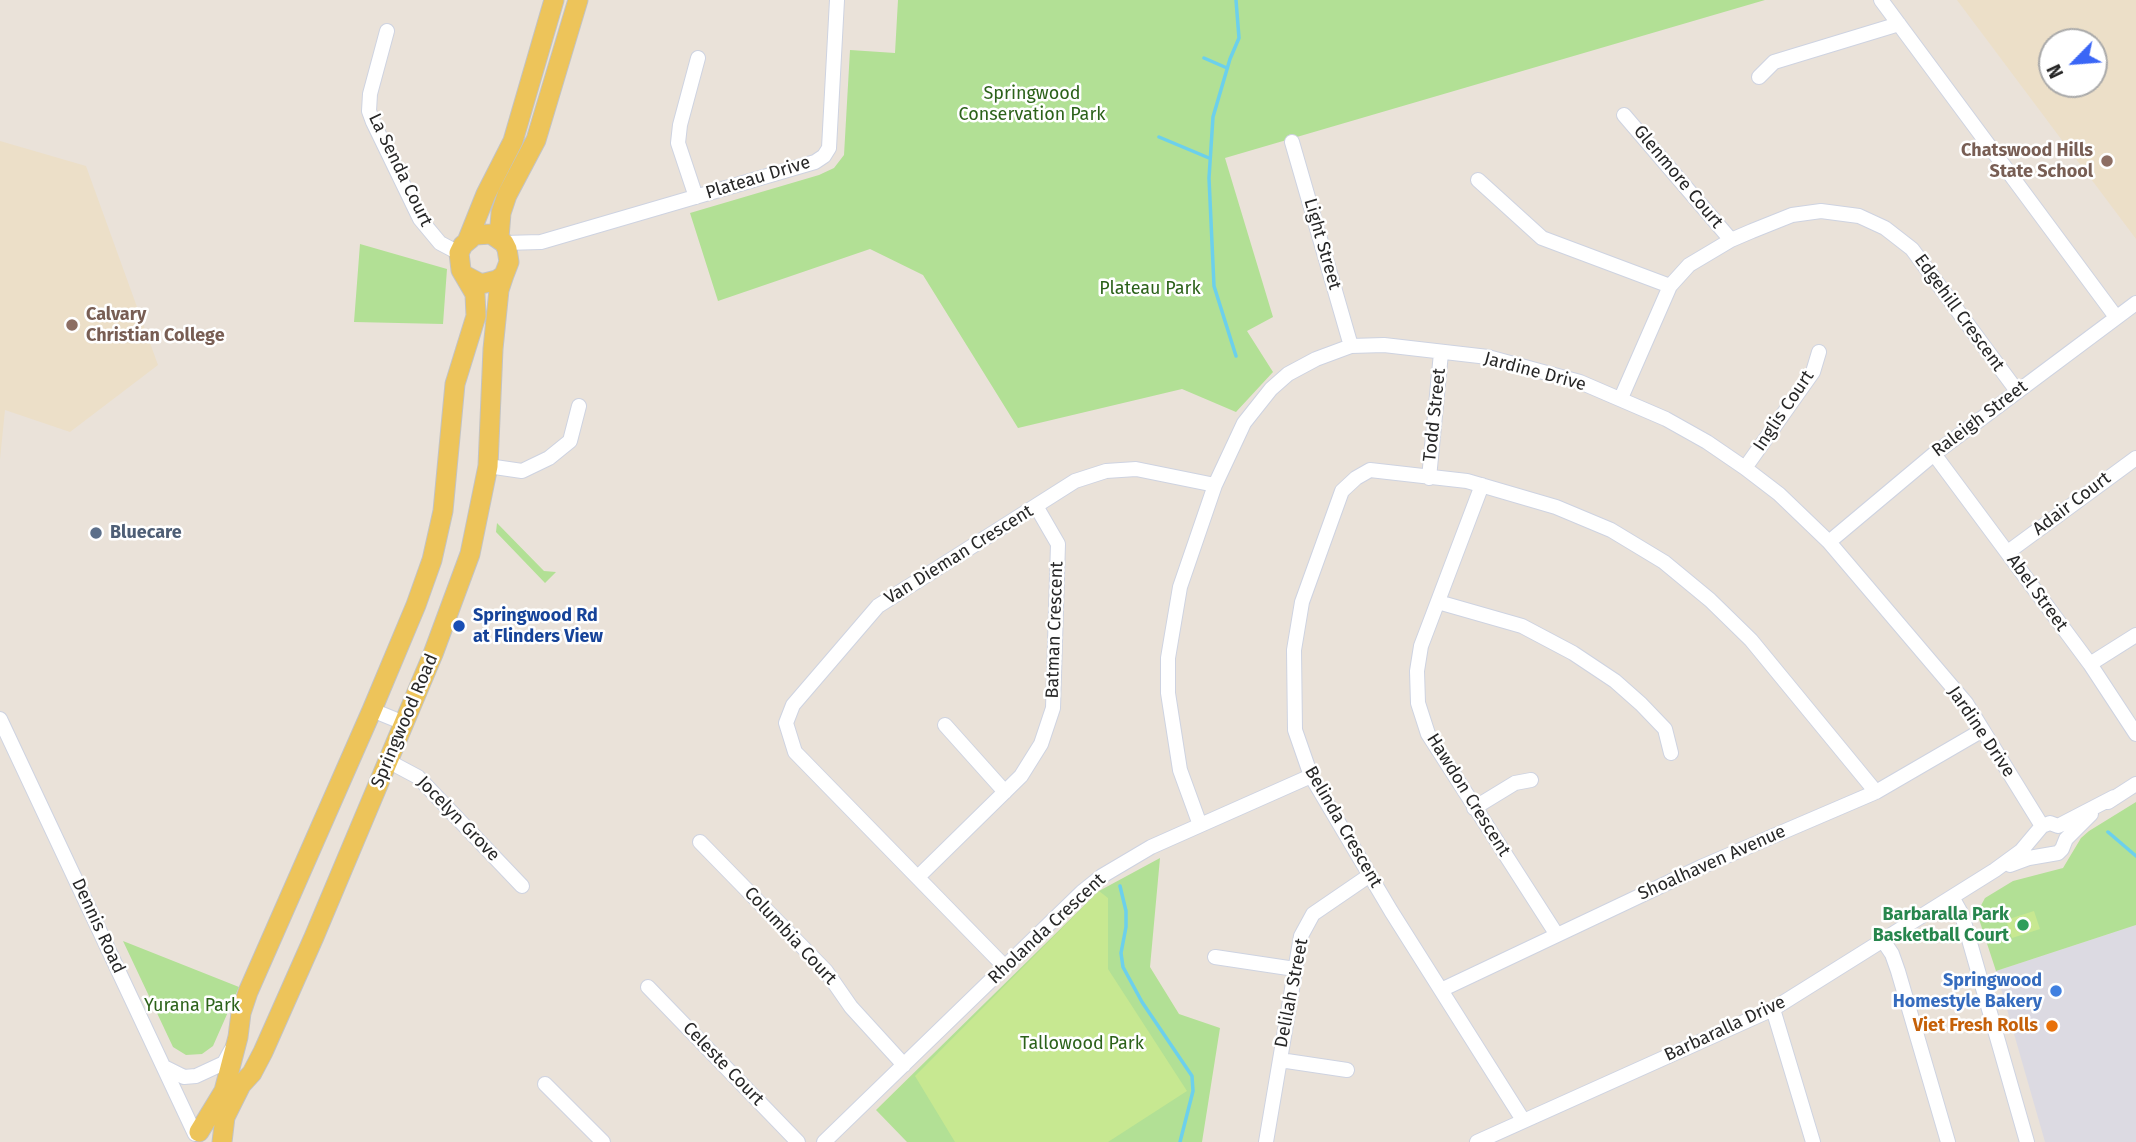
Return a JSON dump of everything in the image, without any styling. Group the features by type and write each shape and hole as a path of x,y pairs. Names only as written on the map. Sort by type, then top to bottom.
{"main road":[{"path":"555,0 513,141 464,246 461,270 481,284 489,284 507,268 501,240 501,213 507,195 536,140 578,0"},
{"path":"464,246 483,233 501,240"},
{"name":"Springwood Road","path":"222,1142 225,1117 263,1052 433,654 470,554 488,466 493,349 499,290 507,268"},
{"name":"Springwood Road","path":"193,1136 224,1091 248,992 416,605 439,532 449,471 455,384 476,316 475,294 466,276"},
{"path":"193,1136 215,1135 222,1142"}],"street":[{"name":"Plateau Drive","path":"501,240 541,242 815,162 824,156 829,148 837,0"},
{"path":"1881,0 2116,317"},
{"path":"1759,76 1774,62 1899,23"},
{"name":"La Senda Court","path":"387,31 370,94 369,111 420,219 440,243 450,250 464,246"},
{"path":"696,197 678,143 680,125 698,58"},
{"name":"Glenmore Court","path":"1624,115 1731,240"},
{"name":"Light Street","path":"1292,142 1351,346"},
{"path":"1478,180 1542,239 1670,286"},
{"name":"Edgehill Crescent","path":"1620,398 1670,286 1689,265 1731,240 1792,215 1821,211 1859,216 1885,229 1912,249 2017,391"},
{"name":"Plateau Drive","path":"507,268 541,242"},
{"name":"Raleigh Street","path":"1829,542 1934,454 2136,303"},
{"name":"Jardine Drive","path":"1200,825 1180,770 1168,693 1168,658 1180,587 1215,485 1244,422 1270,389 1288,374 1316,359 1351,346 1384,345 1488,357 1580,382 1620,398 1697,436 1745,468 1779,494 1829,542 1966,703 1981,731 2033,809 2038,831"},
{"name":"Inglis Court","path":"1745,468 1813,372 1819,352"},
{"name":"Todd Street","path":"1429,478 1441,353"},
{"path":"488,466 522,471 550,458 570,441 579,406"},
{"name":"Abel Street","path":"1934,454 2090,664 2136,734"},
{"name":"Adair Court","path":"2008,552 2136,458"},
{"name":"Van Dieman Crescent","path":"1004,967 795,752 786,723 793,705 878,607 1075,481 1106,471 1136,469 1215,485"},
{"name":"Belinda Crescent","path":"1523,1120 1311,776 1294,730 1294,650 1302,602 1342,491 1370,470 1482,485 1556,507 1611,530 1664,562 1710,600 1751,640 1875,792"},
{"name":"Hawdon Crescent","path":"1482,485 1421,646 1417,671 1418,703 1428,734 1557,935"},
{"name":"Batman Crescent","path":"918,877 1021,776 1041,744 1053,708 1058,544 1036,506"},
{"path":"1438,602 1522,626 1573,653 1615,681 1641,704 1665,729 1671,753"},
{"path":"2090,664 2136,635"},
{"path":"372,710 404,723"},
{"name":"Dennis Road","path":"0,719 164,1068 193,1136"},
{"path":"945,725 1005,792"},
{"name":"Shoalhaven Avenue","path":"1441,990 1701,867 1875,792 1981,731"},
{"name":"Jocelyn Grove","path":"388,761 418,777 522,886"},
{"name":"Rholanda Crescent","path":"824,1142 1082,892 1102,876 1142,852 1311,776"},
{"path":"1474,808 1515,783 1531,780"},
{"name":"Barbaralla Drive","path":"1477,1142 1773,1009 1996,870 2050,823 2058,826 2136,784"},
{"name":"Barbaralla Drive","path":"1996,870 2058,853 2066,839 2086,817 2114,797"},
{"path":"2058,826 2066,839"},
{"path":"2038,831 2038,850 2047,854"},
{"name":"Columbia Court","path":"700,842 826,971 851,1007 904,1065"},
{"name":"Delilah Street","path":"1266,1142 1300,936 1313,914 1370,875"},
{"path":"1952,897 1962,915 2027,1142"},
{"path":"1882,940 1892,954 1898,971 1948,1142"},
{"path":"1215,957 1295,969"},
{"name":"Celeste Court","path":"648,987 798,1142"},
{"path":"1773,1009 1813,1142"},
{"path":"164,1068 184,1077 211,1070 224,1063 238,1037"},
{"path":"1280,1060 1347,1070"},
{"path":"545,1084 603,1142"}],"shaded area":[{"name":"Chatswood Hills State School","path":"1957,0 2136,0 2136,239"},
{"name":"Calvary Christian College","path":"0,141 86,166 158,365 70,432 5,410 0,459"},
{"path":"2136,925 2136,1142 2045,1142 1996,971"}],"green space":[{"path":"898,0 1765,0 1225,158 1273,317 1247,331 1273,372 1236,412 1182,389 1018,428 923,275 870,249 718,301 690,213 819,175 834,168 844,155 850,50 895,53"},
{"path":"360,244 447,269 443,324 354,322"},
{"path":"497,523 544,571 556,572 545,583 496,532"},
{"path":"2136,802 2136,925 1996,971 1977,913 1985,898 2013,881 2063,868 2081,838"},
{"name":"Tallowood Park","path":"1160,858 1150,967 1179,1014 1220,1028 1202,1142 907,1142 876,1110 1099,891"},
{"name":"Tallowood Park","path":"1099,891 1108,898 1108,969 1187,1091 1108,1142 955,1142 915,1076"},
{"name":"Barbaralla Park Basketball Court","path":"2034,911 2040,929 2012,938 2006,920"},
{"name":"Yurana Park","path":"123,941 239,987 213,1046 202,1054 186,1055 173,1047"}],"waterway":[{"path":"1236,0 1239,38 1213,117 1209,178 1214,286 1236,356"},
{"path":"1204,58 1227,68"},
{"path":"1159,137 1209,158"},
{"path":"2108,832 2136,856"},
{"path":"1120,886 1126,911 1121,953 1123,967 1142,1002 1192,1076 1193,1091 1180,1142"}],"place":[{"name":"Chatswood Hills State School","path":"2107,161"},
{"name":"Calvary Christian College","path":"72,325"},
{"name":"Bluecare","path":"96,533"},
{"name":"Springwood Rd at Flinders View","path":"459,626"},
{"name":"Barbaralla Park Basketball Court","path":"2023,925"},
{"name":"Springwood Homestyle Bakery","path":"2056,991"},
{"name":"Viet Fresh Rolls","path":"2052,1026"}],"park label":[{"name":"Springwood Conservation Park","path":"1032,104"},
{"name":"Plateau Park","path":"1150,289"}]}
